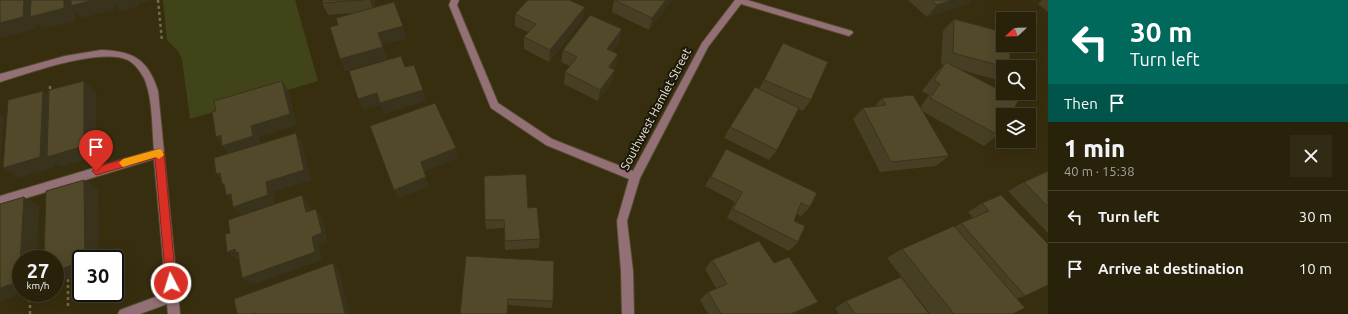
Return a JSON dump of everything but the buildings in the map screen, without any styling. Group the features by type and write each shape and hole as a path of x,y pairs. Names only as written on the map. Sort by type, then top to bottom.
{"street":[{"path":"455,0 453,5 494,105 549,142 635,176"},
{"path":"740,1 849,33"},
{"name":"Southwest Hamlet Street","path":"628,314 627,271 622,221 635,176 705,45 740,1"},
{"path":"0,78 90,54 119,55 129,57 147,73 153,91 174,314"},
{"path":"0,201 159,153"},
{"path":"124,314 172,297"}],"path":[{"path":"158,0 162,41"},
{"path":"50,86 50,98"},
{"path":"68,279 68,307"},
{"path":"30,302 30,314"}],"green space":[{"path":"163,0 295,0 318,81 190,119 182,59 178,51 167,40"}],"slow traffic":[{"path":"123,163 159,153 159,155"}],"route":[{"path":"96,171 159,153 171,283"}]}
